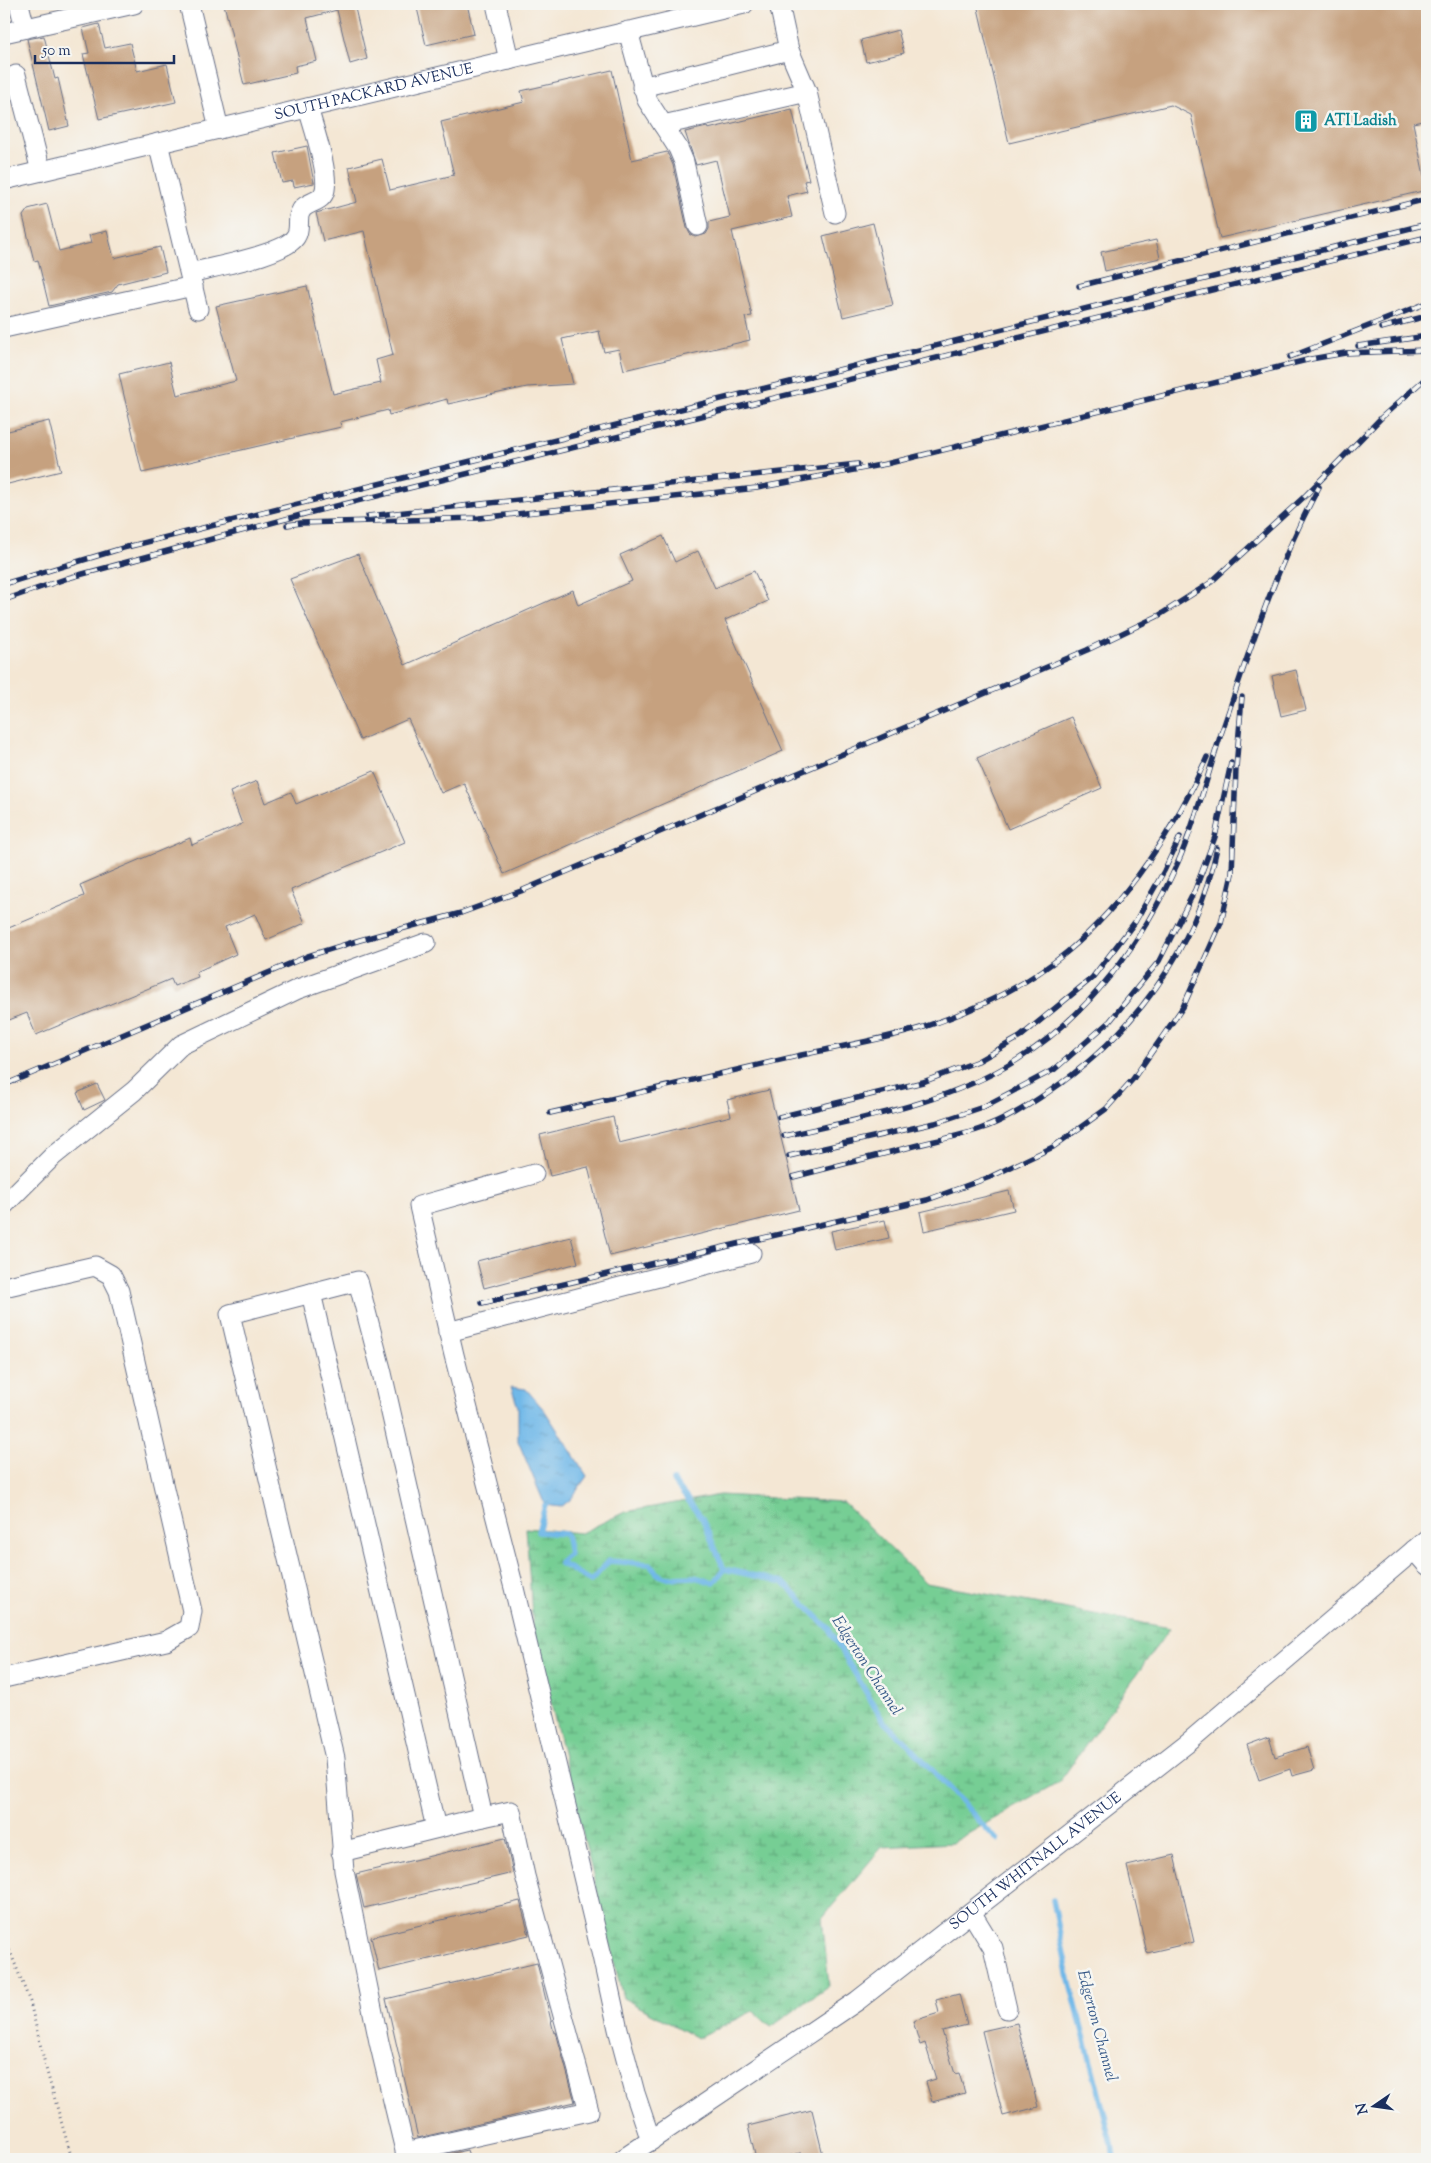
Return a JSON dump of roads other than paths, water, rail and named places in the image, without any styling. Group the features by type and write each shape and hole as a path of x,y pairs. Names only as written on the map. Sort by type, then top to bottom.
{"street":[{"path":"19,4 25,28"},
{"path":"4,33 134,4"},
{"path":"189,4 219,129"},
{"path":"496,4 509,60"},
{"name":"SOUTH PACKARD AVENUE","path":"4,180 744,4"},
{"path":"778,4 789,50 807,92 835,213"},
{"path":"628,31 647,100 684,162 698,226"},
{"path":"642,87 789,50"},
{"path":"16,75 41,171"},
{"path":"663,125 807,92"},
{"path":"4,328 191,279 284,248 296,236 299,214 302,207 318,200 324,195 326,184 321,155 308,108"},
{"path":"158,143 198,309"},
{"path":"4,1205 53,1156 134,1091 181,1045 298,989 426,943"},
{"path":"534,1174 419,1206 448,1332 514,1588 618,2029 651,2141"},
{"path":"448,1332 751,1253"},
{"path":"4,1287 94,1266 111,1275 119,1291 192,1611 189,1628 166,1641 4,1678"},
{"path":"341,1852 511,1811 525,1876 589,2111 406,2156 379,2042 341,1852 335,1758 230,1314 358,1281 382,1372 483,1817"},
{"path":"312,1293 436,1828"},
{"path":"1420,1545 1427,1565"},
{"name":"SOUTH WHITNALL AVENUE","path":"623,2159 858,2001 1190,1741 1420,1545"},
{"path":"970,1912 992,1948 1007,2009"}],"water":[{"path":"511,1387 526,1389 545,1411 587,1476 571,1499 561,1507 545,1505 518,1441 518,1407"}],"waterway":[{"path":"673,1481 702,1518 724,1569"},
{"name":"Edgerton Channel","path":"545,1505 538,1532 566,1534 570,1554 560,1563 591,1581 609,1561 650,1564 654,1571 664,1577 694,1577 714,1583 724,1569"},
{"name":"Edgerton Channel","path":"724,1569 783,1582 829,1629 883,1721 910,1746 997,1840"},
{"name":"Edgerton Channel","path":"1053,1900 1069,1979 1112,2143 1114,2159"}],"railway":[{"path":"1079,286 1427,199"},
{"path":"4,584 123,548 1427,224"},
{"path":"4,600 68,578 308,513 1427,237"},
{"path":"1290,357 1427,303"},
{"path":"1381,328 1427,316"},
{"path":"1358,346 1427,336"},
{"path":"287,525 479,518 757,488 886,464 1311,359 1345,353 1427,350"},
{"path":"9,1083 308,956 461,913 521,891 1087,650 1158,616 1210,583 1305,496 1382,417 1427,377"},
{"path":"368,516 858,464"},
{"path":"784,1136 904,1108 962,1088 990,1075 1017,1060 1043,1042 1068,1021 1112,973 1149,920 1178,862 1276,578 1319,487"},
{"path":"482,1303 927,1200 990,1177 1053,1147 1106,1109 1133,1079 1183,1007 1221,923 1232,874 1236,768 1242,697"},
{"path":"550,1113 908,1032 962,1013 999,996 1035,976 1067,952 1109,911 1148,862 1165,836 1181,810 1207,757"},
{"path":"789,1156 935,1123 983,1107 1055,1069 1110,1021 1159,961 1195,890 1215,837 1231,763"},
{"path":"779,1117 923,1082 978,1061 1020,1037 1092,978 1135,922 1164,871 1180,837"},
{"path":"793,1177 957,1136 989,1126 1047,1093 1078,1070 1133,1017 1156,987 1194,921 1207,885 1217,848"}],"place":[{"name":"ATI Ladish","path":"1306,121"}]}
